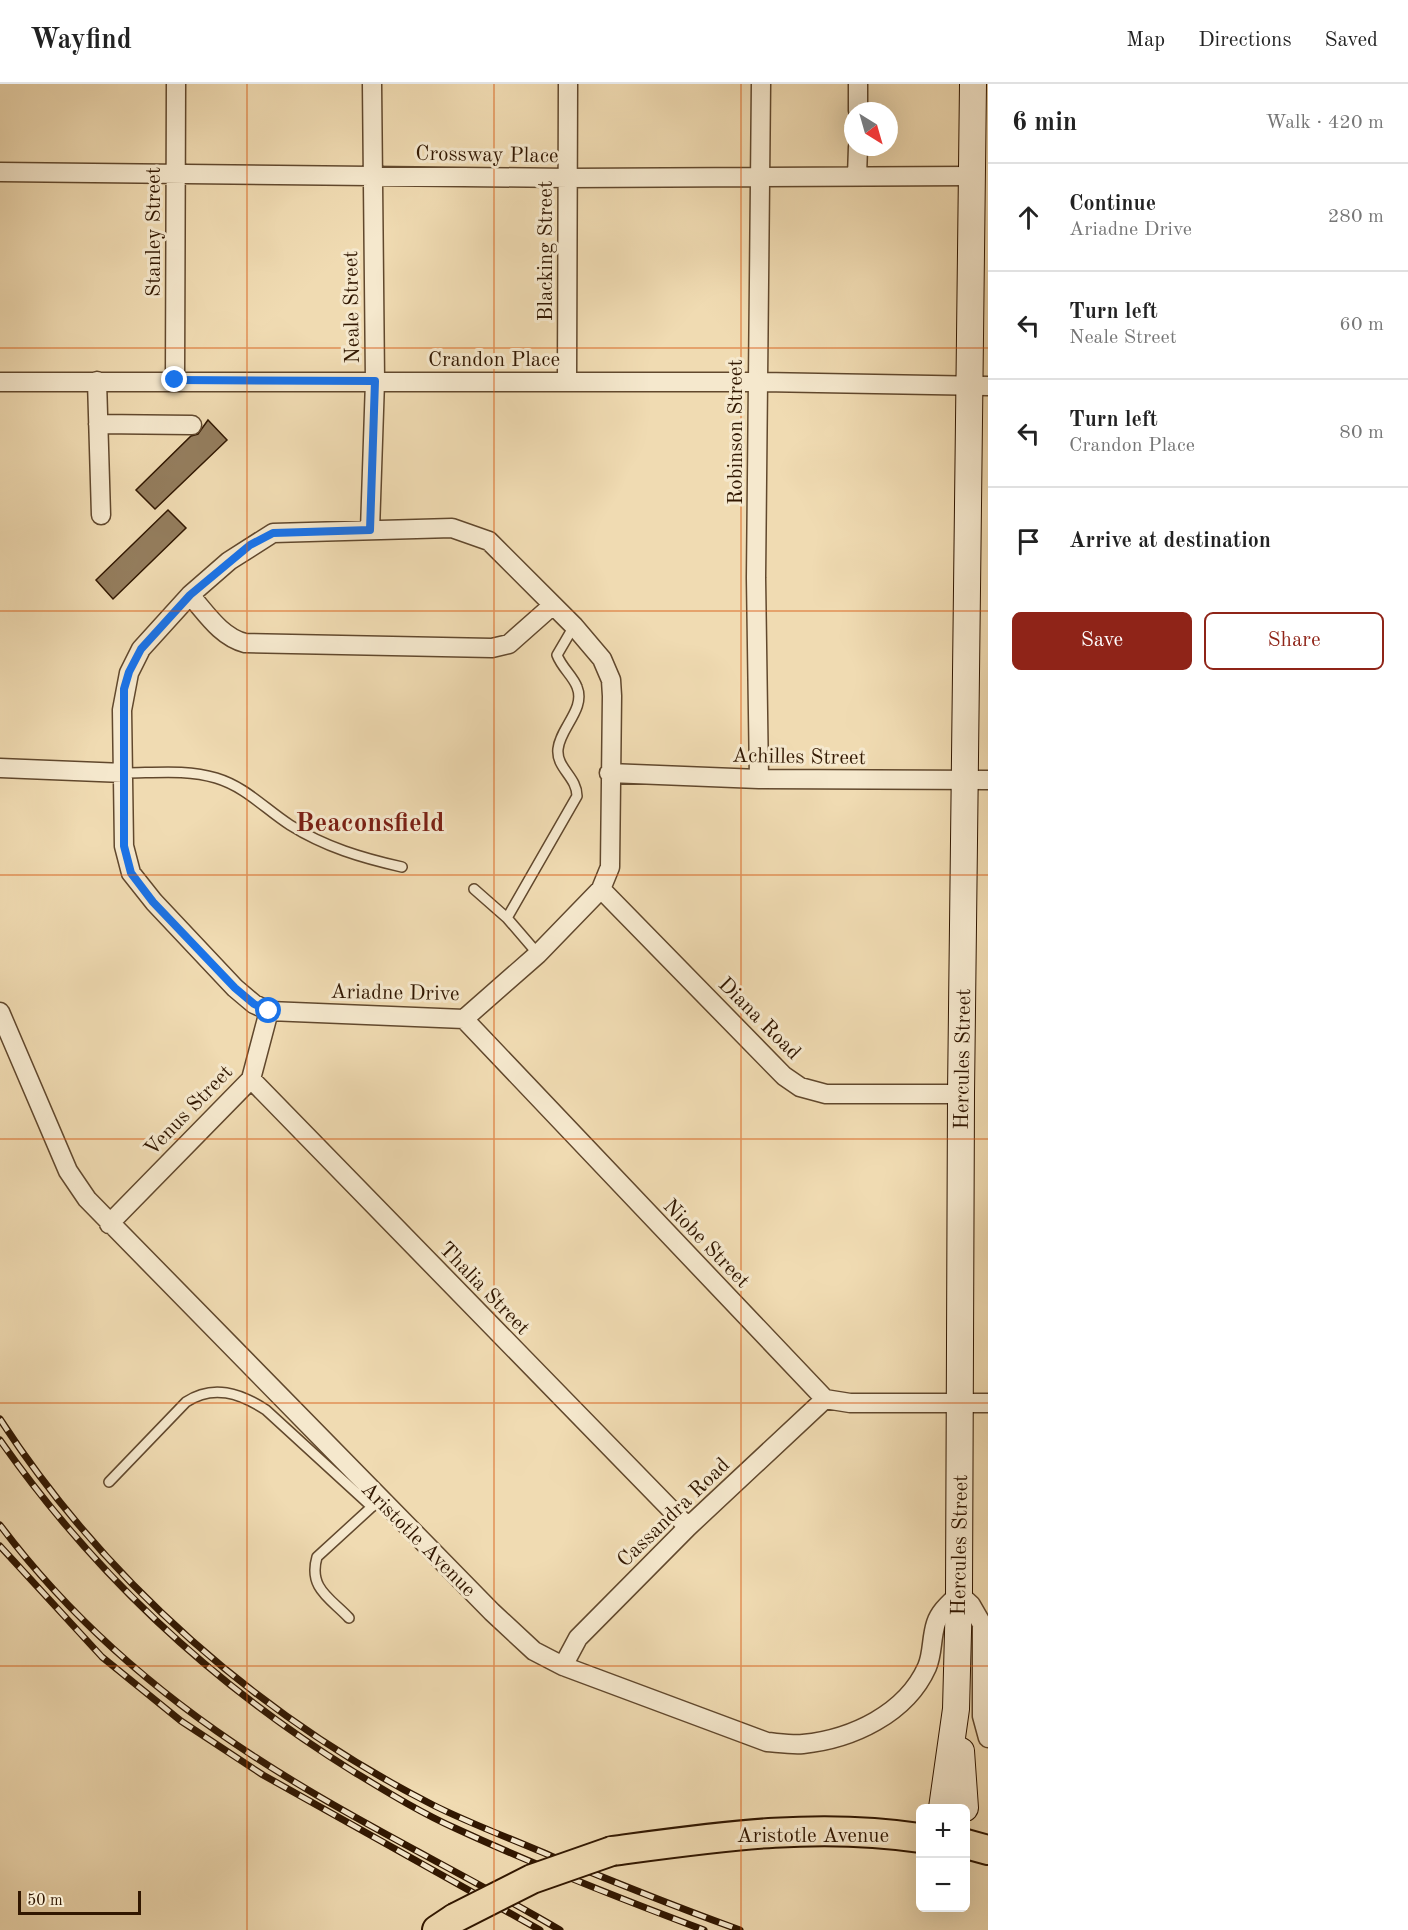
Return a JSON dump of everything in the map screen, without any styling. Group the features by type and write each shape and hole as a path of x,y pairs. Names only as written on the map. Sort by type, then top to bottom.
{"main road":[{"name":"Aristotle Avenue","path":"446,1924 532,1879 612,1851 763,1832 870,1830 916,1837"}],"street":[{"name":"Stanley Street","path":"175,380 176,84"},
{"name":"Neale Street","path":"370,530 375,381 372,84"},
{"name":"Blacking Street","path":"567,382 568,84"},
{"name":"Robinson Street","path":"759,779 756,578 761,84"},
{"path":"858,84 858,102"},
{"name":"Hercules Street","path":"964,1804 956,1709 959,1594 961,1094 977,780 979,386 973,176 973,84"},
{"path":"857,176 858,156"},
{"name":"Crossway Place","path":"0,172 372,174 568,178 973,176"},
{"name":"Crandon Place","path":"0,382 175,380 757,382 979,386"},
{"path":"97,381 101,515"},
{"path":"98,424 192,424"},
{"name":"Ariadne Drive","path":"452,528 489,541 574,626 602,659 610,680 610,867 601,889 538,954 464,1019 269,1011 254,1004 235,988 153,902 131,873 124,846 123,710 129,672 141,649 190,595 236,556 273,533 452,528"},
{"path":"190,595 233,640 245,643 492,648 509,644 554,605"},
{"path":"0,768 124,774"},
{"name":"Achilles Street","path":"609,773 759,779 977,780"},
{"name":"Diana Road","path":"601,889 784,1076 800,1087 826,1094 961,1094"},
{"name":"Venus Street","path":"109,1224 251,1080 269,1011"},
{"name":"Aristotle Avenue","path":"0,1012 68,1171 87,1199 376,1503 534,1651 563,1666 767,1742 812,1743 832,1739 882,1719 911,1692 926,1668 932,1653 936,1622 942,1611 959,1594"},
{"name":"Niobe Street","path":"464,1019 825,1399"},
{"name":"Thalia Street","path":"251,1080 688,1527"},
{"path":"825,1399 850,1403 988,1403"},
{"name":"Cassandra Road","path":"563,1666 578,1638 688,1527 825,1399"},
{"path":"959,1594 971,1605 982,1624 982,1716 988,1738"},
{"name":"Hercules Street","path":"943,1804 956,1709"}],"lane":[{"path":"507,918 577,796 577,788 560,761 558,747 579,698 577,684 565,672 557,655 574,626"},
{"path":"124,774 194,773 214,777 248,793 309,836 361,858 402,867"},
{"path":"474,889 507,918 538,954"},
{"path":"109,1482 186,1402 199,1394 219,1390 249,1400 266,1410 376,1503 317,1557 314,1569 316,1585 349,1618"}],"building":[{"path":"208,420 227,440 155,509 136,490 191,436 198,434"},
{"path":"168,510 186,528 113,599 96,580"}],"railway":[{"path":"0,1419 42,1479 88,1536 138,1590 191,1640 248,1687 307,1730 369,1770 447,1812 598,1875 740,1930"},
{"path":"0,1440 75,1536 160,1624 253,1703 303,1739 379,1787 444,1823 548,1869 704,1930"},
{"path":"0,1525 55,1591 86,1622 150,1681 184,1708 255,1757 330,1803 560,1930"},
{"path":"0,1546 102,1657 181,1721 263,1775 540,1930"}],"district":[{"name":"Beaconsfield","path":"370,822"}],"route":[{"path":"175,380 375,381 370,530 273,533 250,545 190,595 141,649 129,672 124,689 124,846 131,873 153,902 235,988 254,1004 269,1011"}]}
